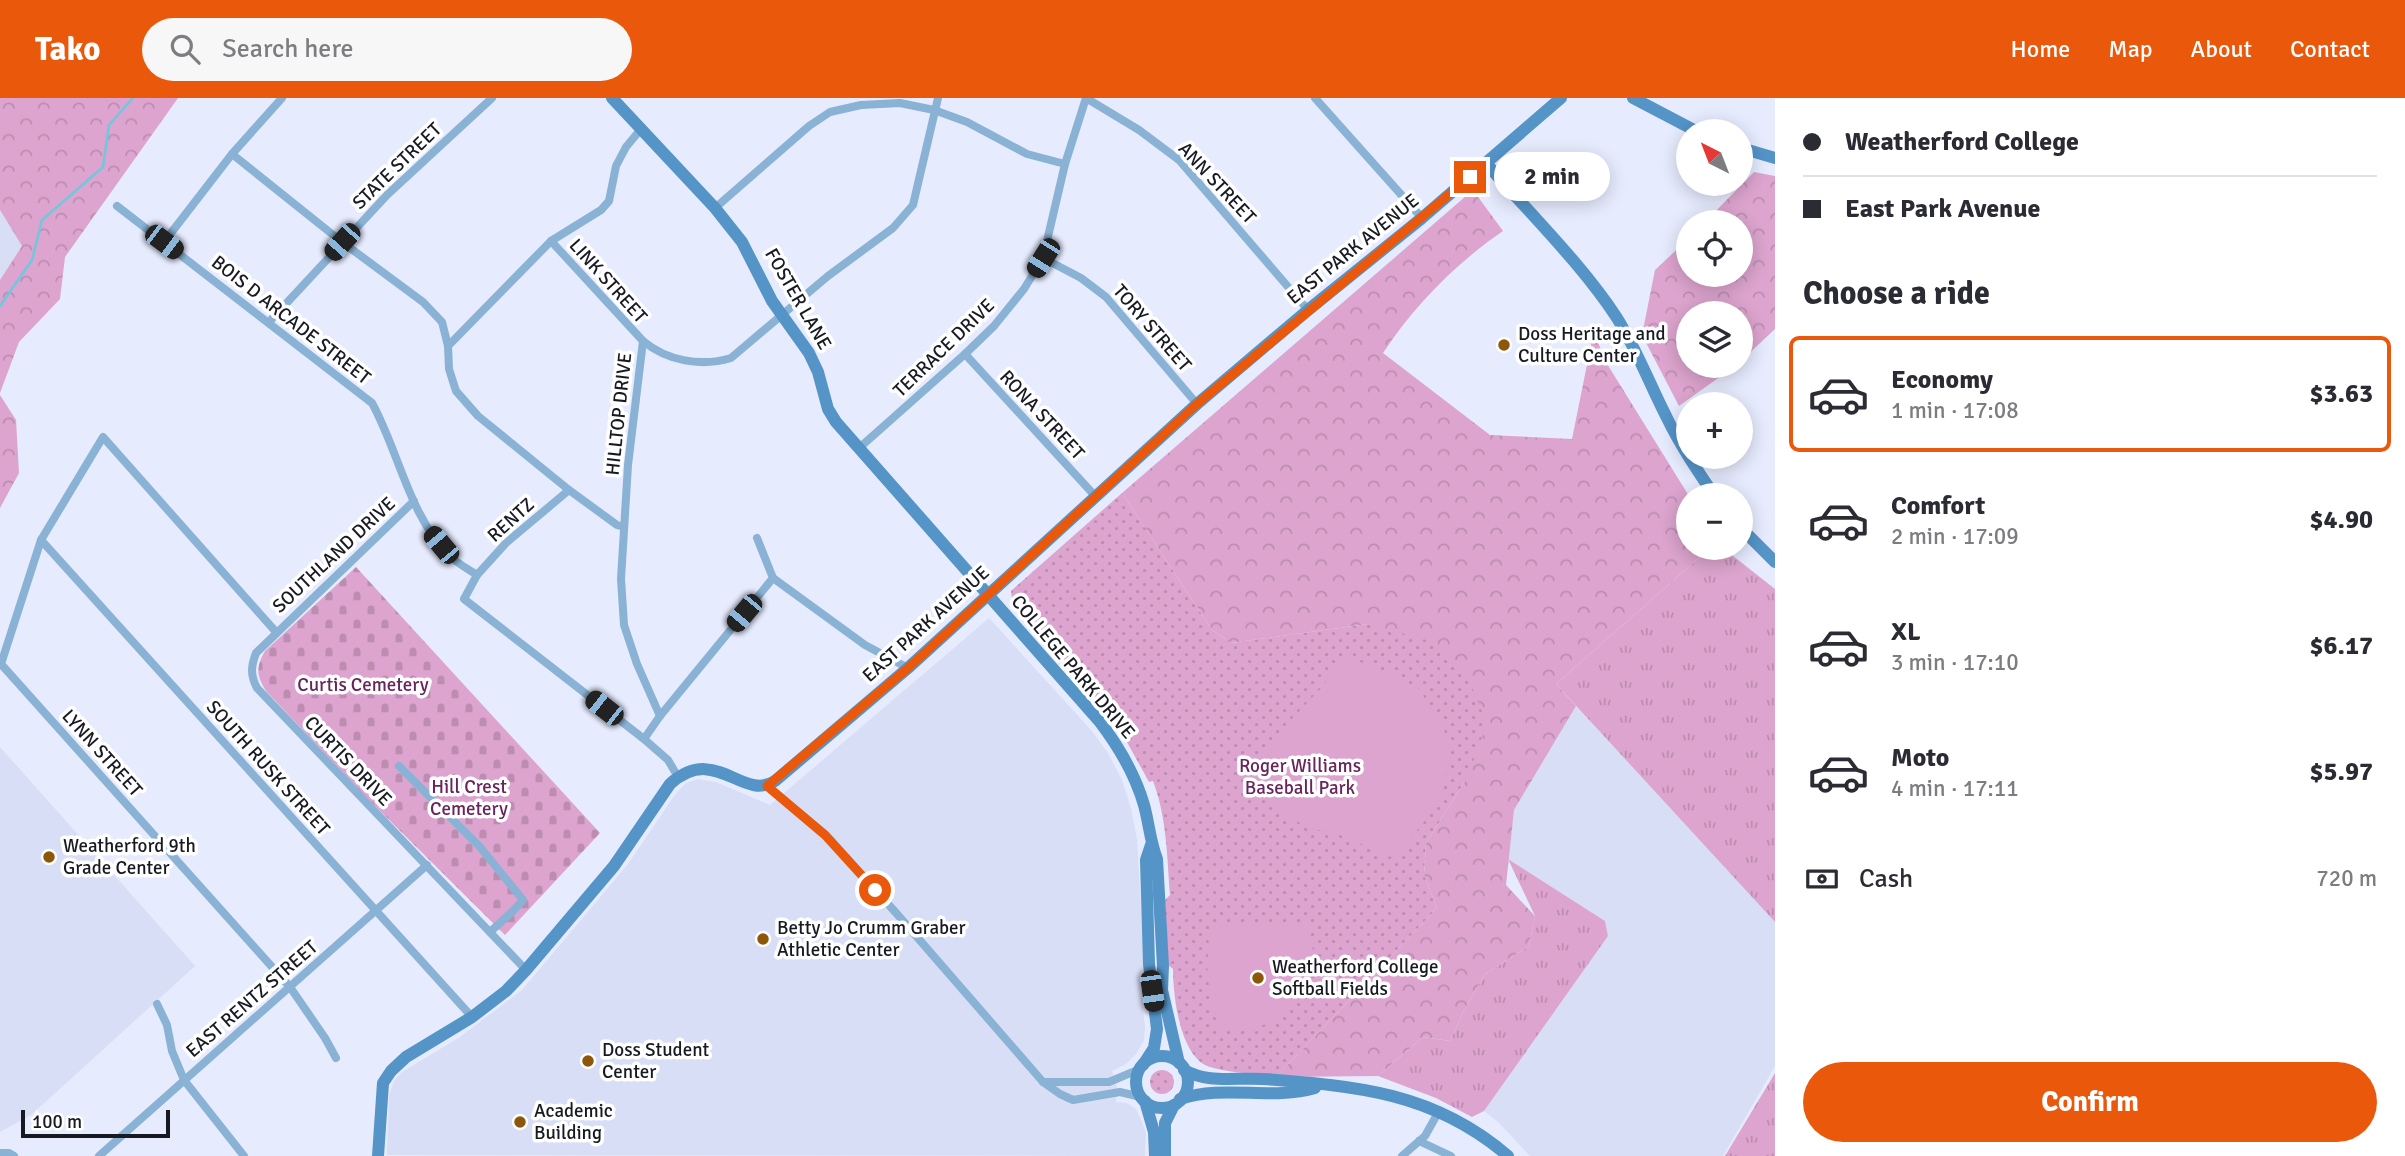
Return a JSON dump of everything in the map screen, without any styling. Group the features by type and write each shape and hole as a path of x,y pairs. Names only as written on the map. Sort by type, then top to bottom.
{"street":[{"path":"164,242 232,154 282,98"},
{"name":"STATE STREET","path":"269,322 387,195 492,98"},
{"name":"FOSTER LANE","path":"612,98 715,208 742,242 781,316 809,353 832,415 858,449 987,595"},
{"name":"HILLTOP DRIVE","path":"660,716 637,664 624,625 621,579 628,466 643,341 664,356 711,364 731,358 828,276 893,228 913,205 938,98"},
{"name":"TERRACE DRIVE","path":"858,449 965,354 1002,317 1024,289 1043,258 1065,164 1086,98"},
{"name":"ANN STREET","path":"1086,98 1139,130 1179,160 1308,310"},
{"path":"1315,98 1422,218"},
{"name":"EAST PARK AVENUE","path":"767,786 908,668 1197,404 1422,218 1561,98"},
{"path":"1633,98 1676,121"},
{"path":"715,208 801,132 830,112 861,104 900,103 934,110 967,122 1027,154 1065,164"},
{"path":"449,346 551,241 609,201 616,166 626,147 641,129"},
{"path":"1754,152 1775,158"},
{"path":"232,154 342,242 423,302 442,322 449,346 449,369 456,391 478,416 569,490 617,525 624,527"},
{"path":"1486,163 1583,273 1616,318 1688,458 1706,483"},
{"name":"BOIS D ARCADE STREET","path":"117,206 372,403 383,422 414,501 430,533 451,558 477,575"},
{"name":"LINK STREET","path":"551,241 643,341"},
{"name":"TORY STREET","path":"1043,258 1082,278 1106,297 1197,404"},
{"name":"RONA STREET","path":"965,354 1096,497"},
{"name":"LYNN STREET","path":"276,632 103,437 41,540 1,664 290,987 336,1058"},
{"name":"RENTZ","path":"477,575 506,542 569,490"},
{"name":"SOUTHLAND DRIVE","path":"276,632 414,501"},
{"path":"757,538 773,578 865,645 908,668"},
{"name":"SOUTH RUSK STREET","path":"41,540 472,1017"},
{"path":"1753,540 1775,562"},
{"path":"477,575 464,599 644,738 668,760 678,777"},
{"path":"644,738 773,578"},
{"name":"COLLEGE PARK DRIVE","path":"987,595 1100,722 1129,767 1145,807 1151,845 1157,859 1163,966 1161,990 1182,1066"},
{"name":"CURTIS DRIVE","path":"276,632 256,653 251,666 252,679 257,688 526,970"},
{"path":"399,766 480,847 523,900 490,932"},
{"path":"378,1156 383,1083 391,1071 406,1057 472,1017 506,991 614,866 670,784 678,777 698,768 708,768 745,782 767,786 825,835 1042,1082 1060,1094 1073,1100 1120,1092 1163,1108 1208,1092 1300,1092 1322,1085"},
{"name":"COLLEGE PARK DRIVE","path":"1141,1067 1154,1048 1157,1029 1149,964 1146,860 1151,845"},
{"name":"EAST RENTZ STREET","path":"99,1156 427,865"},
{"path":"158,1004 184,1080 244,1156"},
{"path":"1042,1082 1108,1082 1141,1067 1149,1060 1164,1056 1206,1079 1240,1077 1322,1085 1398,1097 1439,1111 1479,1132 1508,1156"},
{"path":"1165,1156 1165,1123 1186,1090 1188,1082 1182,1066"},
{"path":"1141,1067 1136,1079 1154,1132 1155,1156"},
{"path":"1402,1156 1425,1136 1439,1111"},
{"path":"1419,1141 1451,1156"},
{"path":"0,1153 14,1156"}],"shaded area":[{"path":"0,210 22,246 0,306"},
{"path":"989,618 1091,730 1108,753 1122,780 1131,809 1137,839 1144,967 1139,975 1145,1027 1144,1040 1136,1054 1126,1064 1112,1071 1117,1087 1116,1102 1127,1103 1136,1109 1141,1120 1146,1133 1145,1156 387,1155 389,1096 394,1081 402,1072 460,1037 522,990 628,864 674,796 686,783 698,779 716,782 770,805"},
{"path":"1576,706 1775,922 1775,1066 1723,1156 1530,1156 1484,1111 1608,936 1605,921 1508,859 1514,810"},
{"name":"Weatherford 9th Grade Center","path":"0,747 195,966 31,1115 0,1132"}],"green space":[{"path":"0,98 178,98 65,257 60,299 19,342 0,393 0,280 22,246 0,210"},
{"path":"1754,172 1775,176 1775,329 1753,350 1753,301 1676,301 1676,378 1718,378 1699,392 1676,392 1676,400 1642,335 1655,270 1676,250 1676,287 1753,287 1753,210 1717,210 1730,196 1754,196"},
{"path":"1473,190 1503,231 1437,286 1383,353 1490,435 1572,439 1594,330 1604,359 1681,483 1676,483 1676,560 1696,560 1556,684 1576,706 1514,810 1506,885 1535,916 1529,946 1485,974 1450,1041 1423,1037 1378,1076 1276,1077 1437,908 1424,875 1426,843 1467,778 1368,624 1231,643 1212,630 1122,493"},
{"path":"0,395 16,420 19,473 0,508"},
{"name":"Roger Williams Baseball Park","path":"1122,493 1212,630 1231,643 1368,624 1430,641 1467,675 1487,724 1467,778 1426,843 1424,875 1437,908 1276,1077 1210,1067 1192,1052 1180,1025 1173,969 1168,965 1165,900 1170,895 1167,852 1164,823 1153,781 1149,782 1122,733 1013,607 1011,591"},
{"path":"1696,560 1738,560 1775,589 1775,922 1556,684"},
{"path":"356,567 600,833 505,935 367,798 266,691 260,680 258,671 265,651"},
{"path":"1341,658 1369,664 1418,688 1443,725 1451,757 1440,802 1400,852 1384,859 1352,838 1306,827 1256,794 1252,776 1286,725 1324,685"},
{"path":"1508,859 1605,921 1608,936 1484,1111 1472,1117 1436,1098 1378,1076 1423,1037 1450,1041 1485,974 1529,946 1535,916"},
{"name":"Weatherford College Softball Fields","path":"1268,922 1308,926 1313,948 1312,969 1305,988 1294,1004 1279,1017 1261,1026 1241,1030 1218,1029 1207,976 1209,933 1214,927"},
{"path":"1162,1070 1173,1077 1174,1082 1167,1093 1162,1094 1151,1087 1150,1082 1157,1071"},
{"path":"1775,1073 1775,1156 1725,1156"}],"waterway":[{"path":"0,306 32,260 42,220 103,167 109,125 133,98"}],"place":[{"name":"Doss Heritage and Culture Center","path":"1504,345"},
{"name":"Weatherford 9th Grade Center","path":"49,857"},
{"name":"Betty Jo Crumm Graber Athletic Center","path":"763,939"},
{"name":"Weatherford College Softball Fields","path":"1258,978"},
{"name":"Doss Student Center","path":"588,1061"},
{"name":"Academic Building","path":"520,1122"}],"route":[{"path":"875,890 825,835 767,786 908,668 1197,404 1470,177"}],"park label":[{"name":"Curtis Cemetery","path":"363,685"},
{"name":"Hill Crest Cemetery","path":"469,798"}]}
